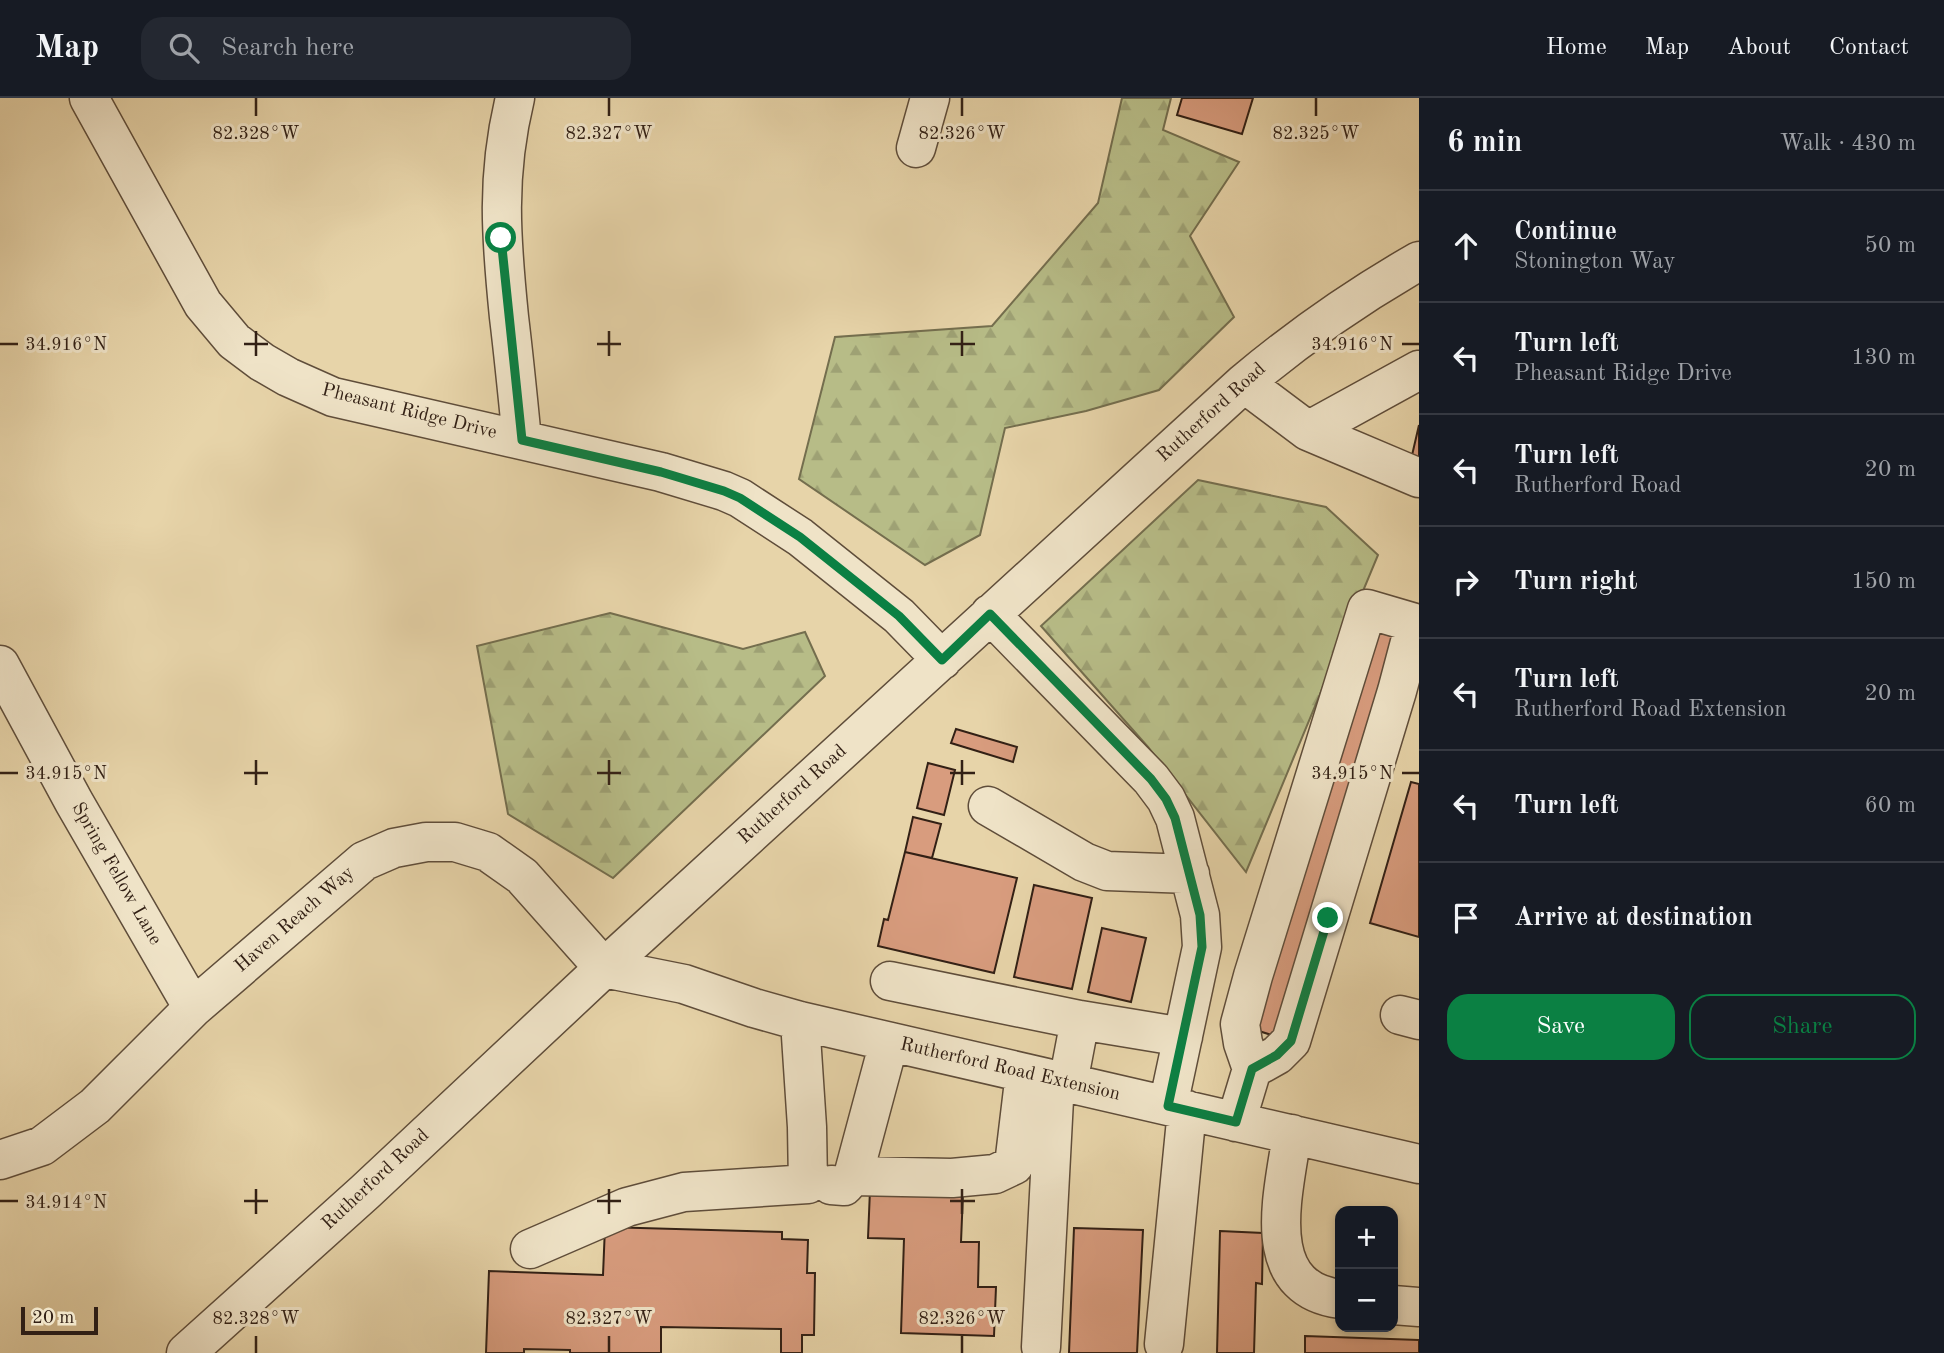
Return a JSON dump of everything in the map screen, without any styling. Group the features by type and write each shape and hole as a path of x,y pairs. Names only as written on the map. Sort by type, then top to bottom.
{"street":[{"name":"Pheasant Ridge Drive","path":"89,98 203,304 234,341 261,362 333,397 661,472 740,498 800,537 889,608 942,660"},
{"path":"515,98 507,131 501,186 501,238 522,440"},
{"path":"916,148 930,98"},
{"name":"Rutherford Road","path":"186,1353 365,1192 604,968 1244,383 1285,348 1367,291 1419,261"},
{"path":"1308,431 1419,370"},
{"path":"1244,383 1308,431 1419,478"},
{"path":"1236,1122 1252,1069 1240,1024 1367,609 1415,623 1291,1041 1277,1055 1252,1069"},
{"path":"990,614 1151,779 1166,799 1175,818 1200,915 1202,947 1182,1037 1164,1344"},
{"name":"Spring Fellow Lane","path":"0,665 74,802 193,1008"},
{"path":"988,806 1084,862 1107,871 1190,874"},
{"name":"Haven Reach Way","path":"0,1160 43,1146 95,1106 193,1008 364,861 394,848 426,842 455,842 488,852 522,876 604,968"},
{"name":"Rutherford Road Extension","path":"604,968 684,984 800,1021 1419,1164"},
{"path":"890,981 1080,1020 1182,1037"},
{"path":"853,1176 952,1178 995,1174 1014,1165 1049,1079 1080,1020"},
{"path":"800,1021 808,1184"},
{"path":"530,1249 627,1207 684,1192 808,1184 844,1185 853,1176 889,1042"},
{"path":"1041,1347 1049,1079"},
{"path":"1292,1135 1281,1216 1286,1262 1297,1281 1312,1291 1335,1299"},
{"path":"1398,1305 1419,1307"}],"green space":[{"path":"1122,98 1171,98 1163,130 1239,162 1190,236 1234,317 1159,390 1086,411 1005,428 980,535 925,565 799,479 835,337 992,326 1098,203"},
{"path":"1198,480 1326,507 1378,555 1246,872 1148,747 1041,626"},
{"path":"610,613 743,649 805,632 825,676 613,878 508,814 477,646"}],"building":[{"path":"1182,98 1253,98 1242,134 1177,115"},
{"path":"1419,425 1419,466 1410,464"},
{"path":"1367,621 1399,630 1278,1037 1246,1027"},
{"path":"956,729 1017,747 1013,762 951,743"},
{"path":"928,763 955,770 944,815 917,808"},
{"path":"1411,782 1419,784 1419,937 1370,923"},
{"path":"913,817 941,824 932,858 905,852"},
{"path":"905,852 1017,878 994,973 878,946 884,919 888,920"},
{"path":"1034,885 1092,898 1072,989 1014,977"},
{"path":"1102,928 1146,938 1131,1002 1088,992"},
{"path":"870,1190 963,1193 961,1242 979,1242 978,1287 996,1287 994,1336 901,1333 904,1239 868,1238"},
{"path":"605,1227 782,1232 782,1239 808,1240 807,1273 815,1273 814,1335 802,1335 802,1353 781,1353 781,1329 661,1327 661,1353 570,1353 570,1350 524,1349 524,1353 486,1353 489,1271 603,1275"},
{"path":"1074,1228 1143,1230 1137,1353 1069,1353"},
{"path":"1220,1231 1263,1233 1262,1284 1256,1283 1254,1353 1217,1353"},
{"path":"1305,1336 1419,1340 1419,1353 1305,1353"}],"route":[{"path":"501,238 522,440 661,472 740,498 800,537 899,616 942,660 990,614 1151,779 1166,799 1175,818 1200,915 1202,947 1168,1106 1236,1122 1252,1069 1277,1055 1291,1041 1328,918"}]}
